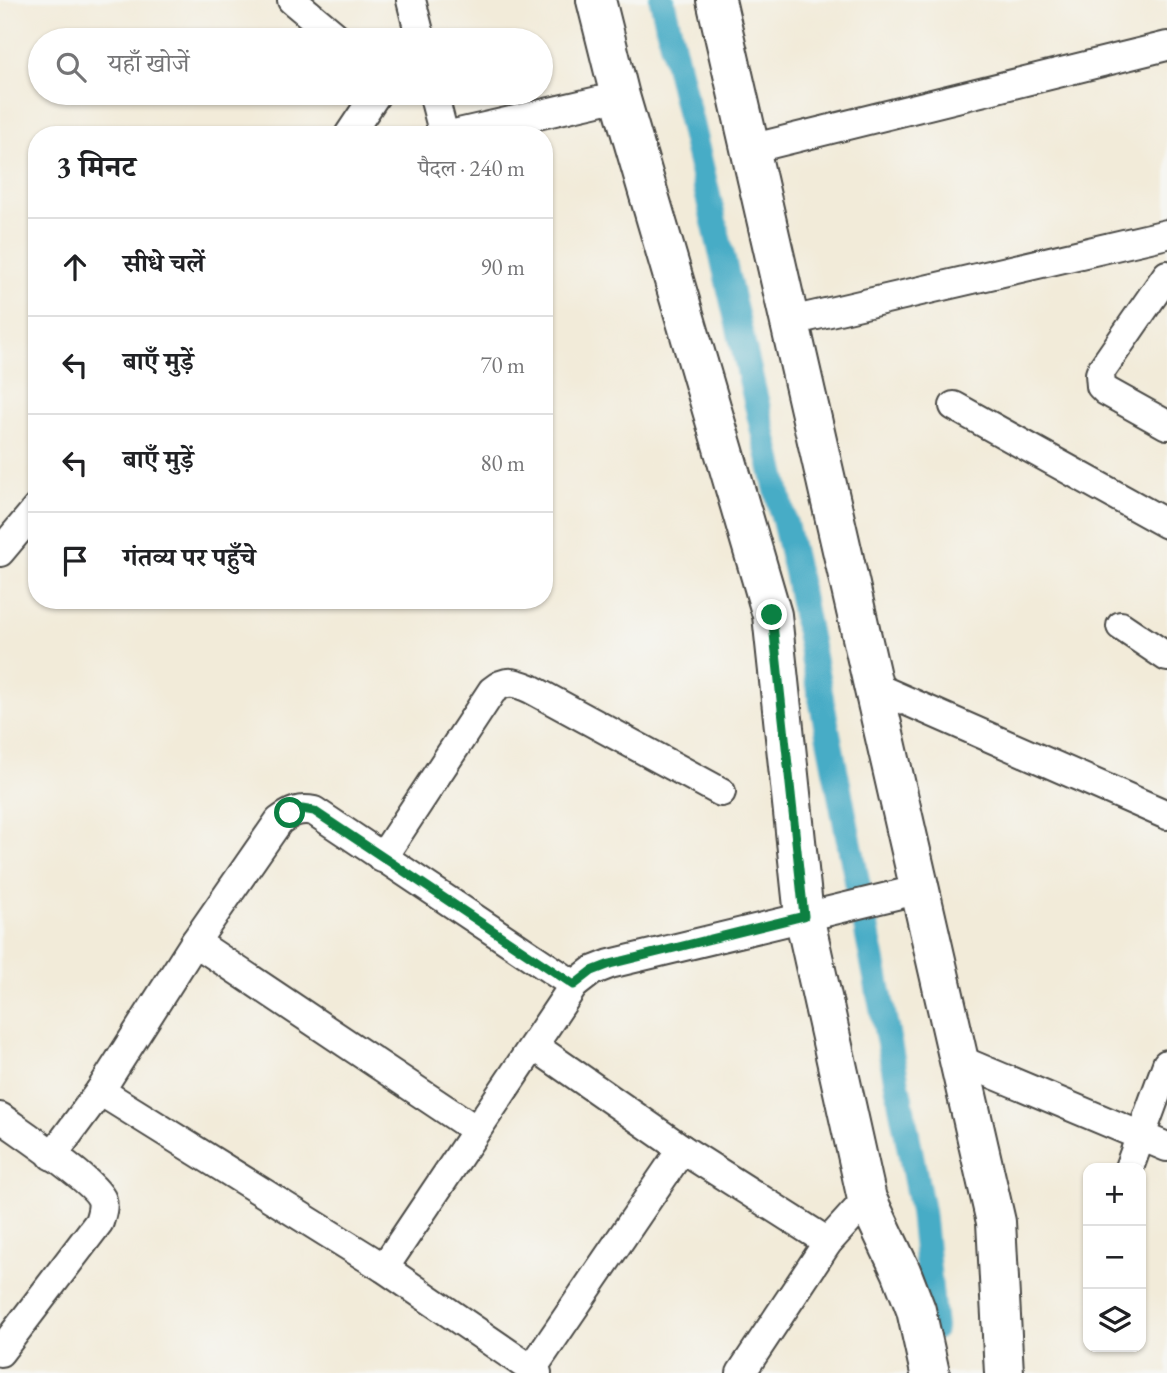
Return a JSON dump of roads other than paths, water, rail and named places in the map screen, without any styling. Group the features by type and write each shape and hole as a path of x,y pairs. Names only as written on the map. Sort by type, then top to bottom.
{"street":[{"path":"292,0 326,28"},
{"path":"411,0 418,28"},
{"path":"596,0 620,96 772,615 804,916 867,1199 916,1310 929,1373"},
{"path":"716,0 875,687 908,891 960,1060 996,1222 1004,1373"},
{"path":"750,149 1167,46"},
{"path":"489,126 620,96"},
{"path":"355,126 369,105"},
{"path":"436,105 442,126"},
{"path":"791,321 1167,234"},
{"path":"1167,275 1102,369 1099,380 1106,391 1167,425"},
{"path":"954,406 1167,524"},
{"path":"0,552 28,519"},
{"path":"1121,626 1167,657"},
{"path":"382,858 492,691 501,683 518,683 531,689 721,792"},
{"path":"875,687 1167,815"},
{"path":"52,1156 100,1091 195,942 279,821 302,809 314,811 574,985"},
{"path":"384,1268 574,985 592,971 610,964 908,891"},
{"path":"195,942 475,1130"},
{"path":"534,1046 682,1149 828,1242"},
{"path":"960,1060 1167,1147"},
{"path":"1131,1163 1167,1064"},
{"path":"100,1091 384,1268 534,1371 682,1149"},
{"path":"0,1117 88,1182 102,1200 99,1222 9,1322 0,1352"},
{"path":"741,1373 828,1242 867,1199"}],"waterway":[{"path":"662,0 796,571 922,1211 934,1328"}]}
